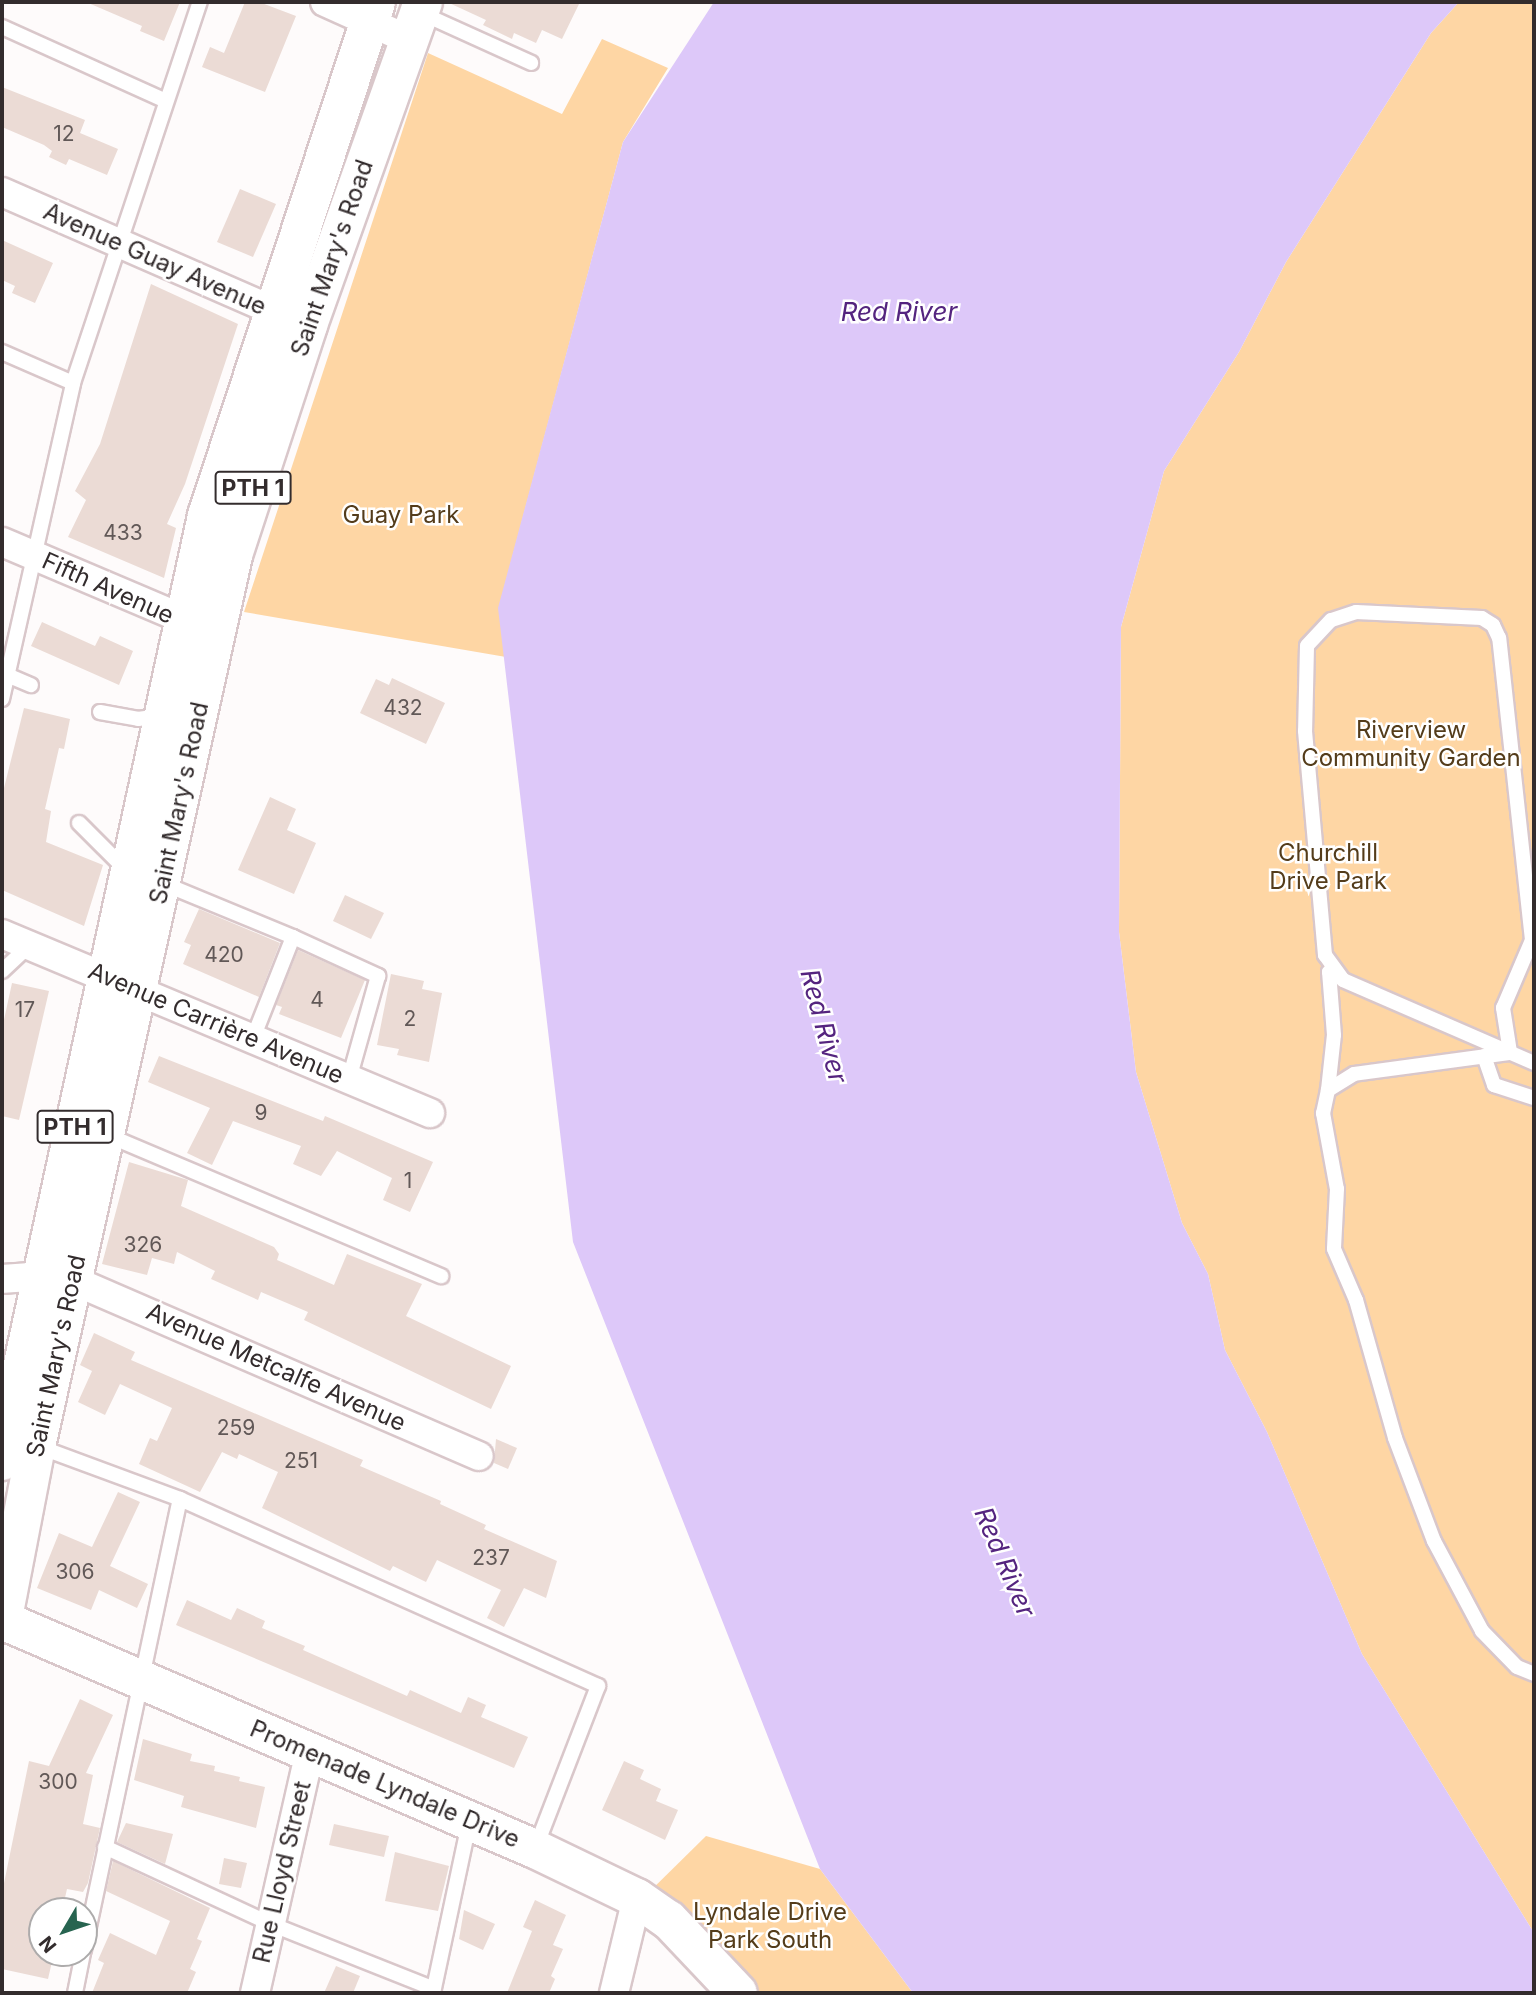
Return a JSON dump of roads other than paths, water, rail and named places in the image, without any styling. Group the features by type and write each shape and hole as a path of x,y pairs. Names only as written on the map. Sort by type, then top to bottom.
{"main road":[{"name":"Saint Mary's Road","path":"146,878 165,715 240,529 291,318 373,11"},
{"name":"Saint Mary's Road","path":"291,318 417,18"},
{"name":"Saint Mary's Road","path":"2,1621 19,1453 199,626"},
{"name":"Saint Mary's Road","path":"58,1278 107,1135 122,984"},
{"name":"Promenade Lyndale Drive","path":"2,1621 310,1750 535,1849 637,1898 669,1920 738,1993"}],"street":[{"path":"326,2 417,18"},
{"name":"Avenue Guay Avenue","path":"2,192 291,318"},
{"name":"Fifth Avenue","path":"2,542 199,626"},
{"name":"Avenue Carrière Avenue","path":"2,934 430,1113"},
{"path":"2,1279 58,1278"},
{"name":"Avenue Metcalfe Avenue","path":"58,1278 478,1456"},
{"name":"Rue Lloyd Street","path":"255,1993 310,1750"},
{"path":"614,1993 637,1898"}],"lane":[{"path":"2,699 73,383 200,2"},
{"path":"417,18 531,63"},
{"path":"2,27 166,101"},
{"path":"2,352 73,383"},
{"path":"1510,1052 1503,1008 1532,940 1499,638 1493,625 1482,618 1356,612 1331,620 1307,646 1305,731 1325,955 1343,980 1534,1063"},
{"path":"7,675 30,685"},
{"path":"100,712 138,719 165,715"},
{"path":"79,823 146,878 293,937 378,976 349,1079"},
{"path":"253,1038 293,937"},
{"path":"2,971 29,946"},
{"path":"1334,968 1329,972 1334,1035 1323,1113 1337,1189 1334,1249 1356,1300 1395,1438 1434,1541 1482,1631 1517,1667 1534,1674"},
{"path":"1328,1090 1354,1074 1510,1052"},
{"path":"1484,1056 1494,1084 1534,1098"},
{"path":"107,1135 441,1276"},
{"path":"19,1453 180,1499 598,1686 535,1849"},
{"path":"95,1897 180,1499"},
{"path":"105,1847 271,1924 434,1991 470,1821"},
{"path":"75,1993 81,1967"}],"water":[{"name":"Red River","path":"714,2 1459,2 1431,33 1286,262 1239,352 1164,471 1121,627 1119,932 1136,1072 1182,1223 1208,1274 1225,1350 1267,1432 1362,1654 1534,1933 1534,1993 913,1993 820,1869 573,1242 498,608 623,142"}],"park label":[{"name":"Guay Park","path":"401,515"},
{"name":"Riverview Community Garden","path":"1411,744"},
{"name":"Churchill Drive Park","path":"1328,867"},
{"name":"Lyndale Drive Park South","path":"770,1926"}]}
